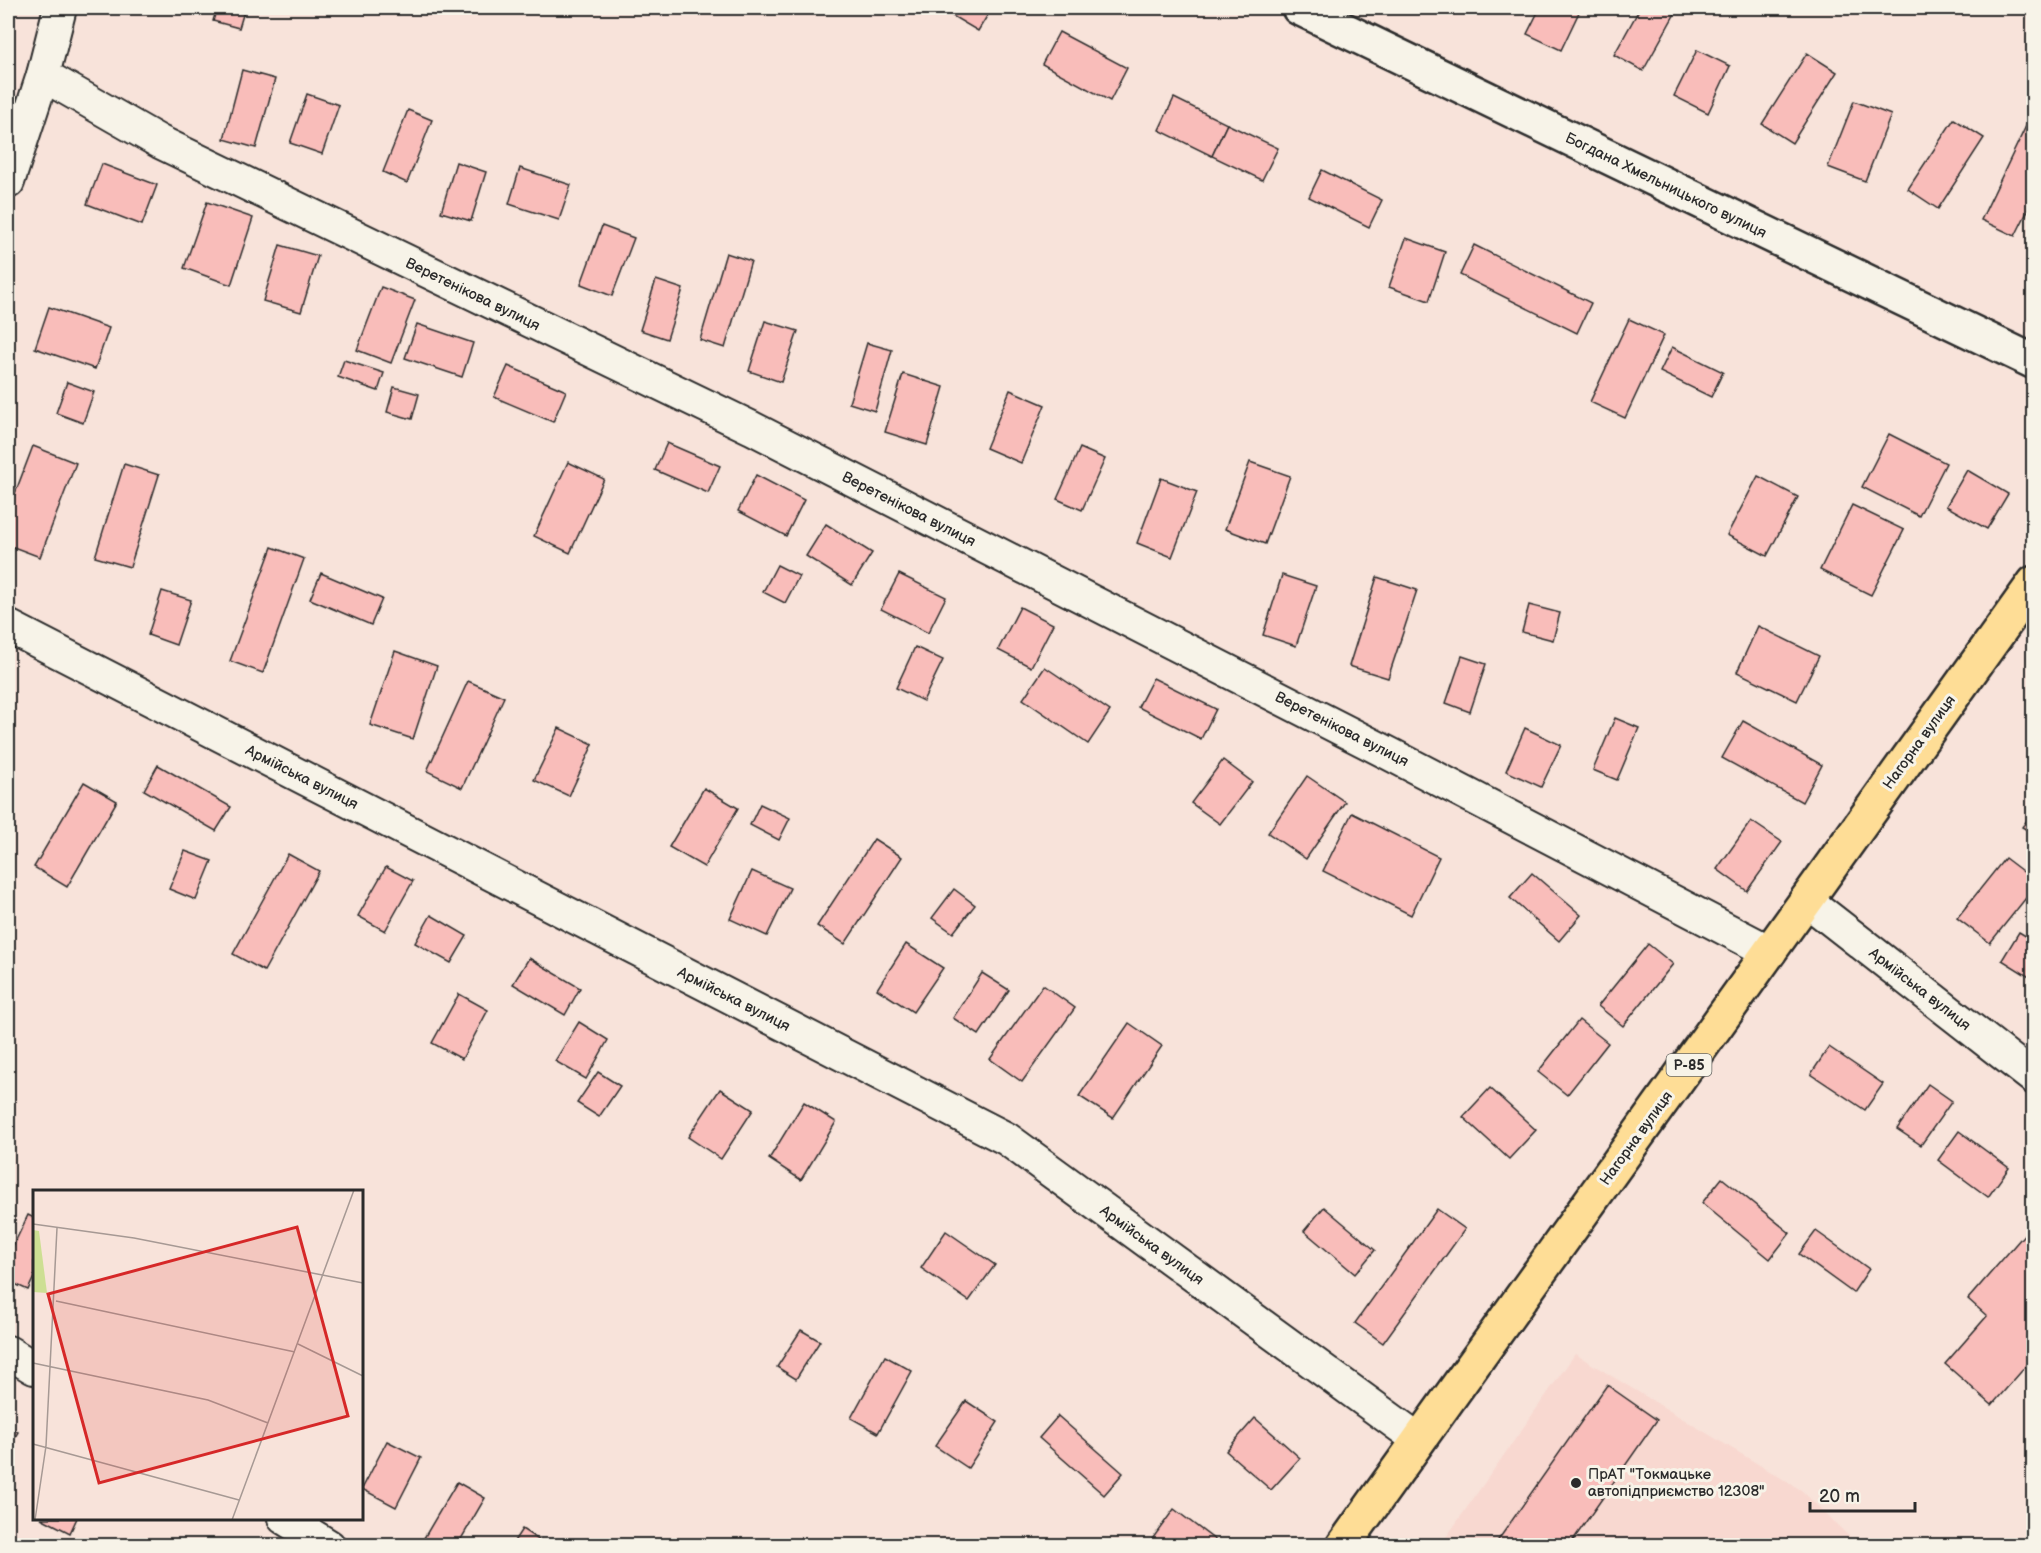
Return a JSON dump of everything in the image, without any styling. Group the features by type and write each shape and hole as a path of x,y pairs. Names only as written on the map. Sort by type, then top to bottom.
{"main road":[{"name":"Нагорна вулиця","path":"1343,1545 2034,583"}],"street":[{"path":"8,182 43,75 60,8"},
{"name":"Богдана Хмельницького вулиця","path":"1299,8 2034,362"},
{"name":"Веретенікова вулиця","path":"43,75 160,142 752,428 1390,754 1770,952"},
{"name":"Армійська вулиця","path":"8,626 1007,1139 1419,1440"},
{"name":"Армійська вулиця","path":"1806,900 2034,1078"},
{"path":"8,1352 33,1367"},
{"path":"287,1520 329,1545"}],"shaded area":[{"path":"1575,1354 1801,1490 1858,1545 1440,1546"}],"building":[{"path":"217,8 245,8 239,28 213,21"},
{"path":"939,8 992,8 978,31"},
{"path":"1540,8 1581,8 1561,50 1527,34"},
{"path":"1640,8 1678,8 1643,71 1614,55"},
{"path":"1059,32 1127,68 1110,101 1042,64"},
{"path":"1697,50 1730,66 1708,113 1674,96"},
{"path":"1807,53 1837,72 1792,143 1762,124"},
{"path":"242,70 275,79 256,148 224,139"},
{"path":"307,94 339,105 322,154 290,143"},
{"path":"1174,98 1227,124 1212,156 1159,130"},
{"path":"1854,101 1891,115 1865,181 1828,167"},
{"path":"408,110 432,120 407,183 383,172"},
{"path":"1954,119 1984,138 1938,209 1908,189"},
{"path":"1227,124 1278,148 1262,180 1212,156"},
{"path":"2027,124 2034,127 2034,198 2015,236 1981,220"},
{"path":"456,162 486,172 471,221 441,212"},
{"path":"102,164 157,185 142,225 87,204"},
{"path":"520,168 571,185 559,220 509,204"},
{"path":"1322,170 1382,200 1369,227 1309,197"},
{"path":"207,202 253,218 231,285 184,268"},
{"path":"602,226 634,238 612,296 581,284"},
{"path":"1406,238 1445,252 1429,301 1389,287"},
{"path":"280,245 318,256 301,312 263,301"},
{"path":"1474,245 1591,303 1577,333 1460,275"},
{"path":"726,253 751,261 725,348 700,340"},
{"path":"656,280 683,289 667,339 640,330"},
{"path":"381,287 415,300 391,363 357,350"},
{"path":"49,307 109,328 95,369 35,348"},
{"path":"1629,319 1664,335 1625,418 1590,402"},
{"path":"765,321 798,331 781,382 749,371"},
{"path":"417,324 473,343 462,377 405,358"},
{"path":"867,343 892,350 875,411 849,403"},
{"path":"1672,347 1723,372 1711,397 1660,372"},
{"path":"344,360 384,373 378,391 338,377"},
{"path":"508,366 566,391 553,422 494,397"},
{"path":"903,374 944,387 927,445 885,432"},
{"path":"67,382 94,392 83,423 56,413"},
{"path":"394,387 419,394 412,419 387,412"},
{"path":"1010,390 1045,405 1021,463 986,448"},
{"path":"1889,434 1946,463 1919,516 1862,487"},
{"path":"667,443 720,466 708,493 655,470"},
{"path":"33,446 76,463 40,557 8,545 8,512"},
{"path":"1080,448 1105,459 1082,510 1057,499"},
{"path":"568,462 604,479 570,553 534,536"},
{"path":"1250,462 1290,476 1265,544 1225,529"},
{"path":"124,464 159,475 130,567 95,557"},
{"path":"1967,470 2008,494 1987,529 1946,506"},
{"path":"756,475 804,500 786,536 738,511"},
{"path":"1758,476 1798,497 1767,556 1727,535"},
{"path":"1161,478 1197,492 1172,557 1137,543"},
{"path":"1852,505 1904,530 1871,595 1820,570"},
{"path":"826,524 872,553 852,585 806,556"},
{"path":"272,547 304,559 263,673 230,661"},
{"path":"777,565 799,576 785,603 763,592"},
{"path":"321,573 382,599 371,625 310,599"},
{"path":"899,574 946,597 928,633 881,609"},
{"path":"1282,575 1316,586 1296,646 1263,635"},
{"path":"1377,577 1417,590 1388,678 1349,666"},
{"path":"162,591 191,600 176,645 148,635"},
{"path":"1529,605 1560,613 1553,640 1522,632"},
{"path":"1020,607 1053,624 1031,667 998,650"},
{"path":"1758,626 1819,656 1797,701 1737,672"},
{"path":"915,647 943,660 923,701 896,688"},
{"path":"395,651 437,666 413,739 370,725"},
{"path":"1462,656 1486,664 1470,712 1446,703"},
{"path":"1045,667 1110,711 1088,744 1023,699"},
{"path":"1153,678 1216,709 1201,739 1138,707"},
{"path":"468,681 504,697 462,788 427,771"},
{"path":"1615,718 1639,728 1617,780 1593,770"},
{"path":"1743,721 1822,765 1802,802 1722,758"},
{"path":"559,728 593,744 569,796 534,780"},
{"path":"1525,728 1561,745 1541,787 1506,771"},
{"path":"1223,760 1252,782 1220,824 1191,803"},
{"path":"158,765 231,807 216,831 144,790"},
{"path":"1307,776 1345,802 1306,859 1268,833"},
{"path":"84,782 117,801 67,887 34,867"},
{"path":"704,788 738,808 704,867 669,847"},
{"path":"760,804 790,818 779,840 750,825"},
{"path":"2034,811 2034,834 2022,827"},
{"path":"1352,813 1439,857 1411,915 1323,871"},
{"path":"1751,821 1782,842 1747,891 1717,869"},
{"path":"874,839 902,857 845,944 817,926"},
{"path":"185,851 212,861 196,900 169,889"},
{"path":"288,854 319,871 264,971 233,954"},
{"path":"2005,858 2034,880 2034,888 1990,943 1957,918"},
{"path":"386,867 413,881 385,931 358,916"},
{"path":"752,871 790,888 767,936 730,919"},
{"path":"1532,873 1581,915 1559,941 1510,898"},
{"path":"954,889 975,905 953,933 932,918"},
{"path":"431,915 467,936 451,963 415,943"},
{"path":"2019,932 2034,941 2034,980 2002,960"},
{"path":"906,944 943,968 913,1012 877,989"},
{"path":"1648,944 1673,964 1623,1026 1598,1006"},
{"path":"529,958 580,988 565,1015 513,984"},
{"path":"982,973 1009,990 979,1035 953,1018"},
{"path":"1043,985 1075,1008 1022,1082 990,1059"},
{"path":"459,994 488,1010 462,1059 432,1043"},
{"path":"1579,1020 1608,1043 1567,1095 1538,1072"},
{"path":"579,1022 608,1040 586,1079 555,1061"},
{"path":"1129,1023 1162,1046 1113,1118 1079,1096"},
{"path":"1829,1047 1883,1084 1865,1110 1811,1074"},
{"path":"598,1072 620,1086 599,1117 577,1103"},
{"path":"1928,1084 1952,1101 1921,1145 1897,1129"},
{"path":"1490,1088 1536,1130 1509,1159 1463,1117"},
{"path":"720,1089 753,1110 721,1159 688,1137"},
{"path":"804,1102 836,1122 801,1180 769,1159"},
{"path":"1959,1131 2009,1168 1988,1197 1938,1160"},
{"path":"1722,1178 1790,1233 1770,1259 1702,1203"},
{"path":"1324,1207 1375,1250 1355,1274 1304,1231"},
{"path":"1437,1209 1465,1229 1383,1343 1355,1323"},
{"path":"28,1215 33,1218 33,1279 28,1290 8,1281 8,1257"},
{"path":"2028,1230 2034,1235 2034,1357 1992,1405 1945,1364 1987,1316 1968,1299"},
{"path":"946,1231 995,1265 969,1301 921,1268"},
{"path":"1816,1231 1869,1269 1853,1293 1799,1254"},
{"path":"801,1330 820,1341 796,1379 777,1367"},
{"path":"885,1356 912,1371 878,1433 851,1418"},
{"name":"ПрАТ \"Токмацьке автопідприємство 12308\"","path":"1607,1385 1657,1420 1569,1546 1494,1546"},
{"path":"966,1401 998,1422 968,1468 935,1446"},
{"path":"1058,1416 1123,1473 1104,1495 1039,1438"},
{"path":"1255,1418 1300,1458 1271,1490 1226,1451"},
{"path":"8,1426 18,1432 8,1449"},
{"path":"387,1441 421,1458 396,1507 363,1490"},
{"path":"457,1482 485,1498 457,1546 438,1546 424,1538"},
{"path":"1174,1509 1223,1546 1155,1546 1150,1542"},
{"path":"45,1520 76,1520 70,1533"},
{"path":"522,1529 548,1546 511,1546"}],"place":[{"name":"ПрАТ \"Токмацьке автопідприємство 12308\"","path":"1576,1483"}]}
